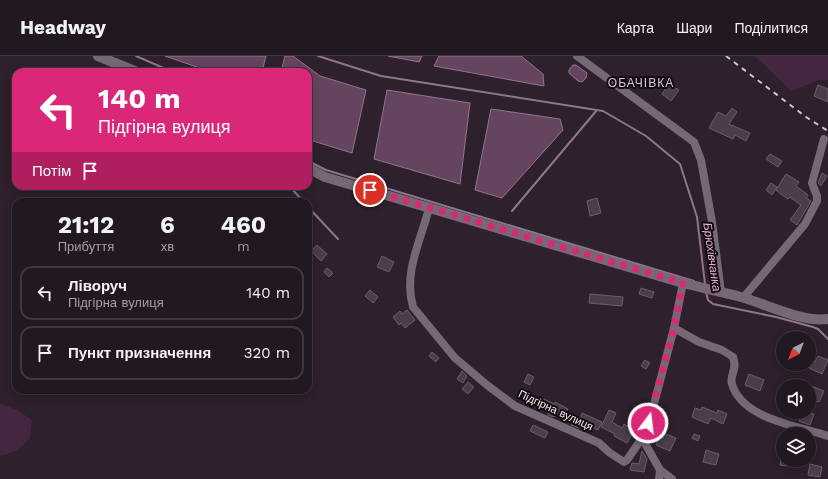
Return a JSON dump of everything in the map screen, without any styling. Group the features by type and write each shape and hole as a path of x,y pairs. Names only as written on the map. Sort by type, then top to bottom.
{"street":[{"path":"98,56 128,68"},
{"path":"577,56 694,142 701,160 712,222 717,291"},
{"path":"743,298 804,224 817,201 812,183 824,138"},
{"path":"312,170 325,177 683,283 743,298 815,320 828,319"},
{"name":"Підгірна вулиця","path":"428,208 412,265 410,297 413,307 455,358 515,406 599,443 610,453 624,462 642,438"},
{"path":"672,479 660,470 642,438 648,423 674,328 683,283"},
{"path":"674,328 699,342 722,350 733,357 735,368 731,381 732,384 739,399 756,412 778,421 828,436"},
{"path":"659,479 660,470"}],"shaded area":[{"path":"165,56 266,56 263,68 200,68"},
{"path":"285,56 293,56 309,68 282,68"},
{"path":"388,56 422,56 419,62"},
{"path":"439,56 521,56 543,74 544,86 434,66"},
{"path":"755,56 828,56 828,80 819,80 791,91"},
{"path":"573,65 576,65 587,73 586,78 582,82 578,81 569,73 569,70"},
{"path":"312,70 320,76 366,90 352,153 312,141"},
{"path":"387,90 470,103 460,184 374,159"},
{"path":"491,109 560,119 563,130 502,198 475,190"},
{"path":"0,403 19,411 32,420 30,439 17,450 2,456 0,455"}],"building":[{"path":"669,84 679,90 671,101 662,94"},
{"path":"818,85 828,89 828,102 814,96"},
{"path":"732,108 737,112 729,124 750,133 746,141 735,135 733,139 709,128 718,112 726,116"},
{"path":"770,154 782,161 778,167 766,159"},
{"path":"822,173 827,176 821,186 818,183"},
{"path":"786,174 799,182 796,186 808,195 806,198 811,201 797,225 790,220 801,205 790,197 788,199 776,190"},
{"path":"771,183 777,187 772,195 766,190"},
{"path":"597,198 601,213 590,216 587,201"},
{"path":"317,245 327,254 321,261 312,252"},
{"path":"382,256 394,262 389,272 377,267"},
{"path":"327,268 333,273 329,277 324,272"},
{"path":"641,288 654,292 652,298 639,294"},
{"path":"370,290 378,297 373,303 365,296"},
{"path":"590,294 623,297 622,306 589,303"},
{"path":"407,310 415,320 405,328 401,323 399,325 393,317 400,311 402,314"},
{"path":"432,352 439,358 436,362 429,356"},
{"path":"818,356 828,360 822,374 816,371 816,360"},
{"path":"645,360 650,363 646,369 641,366"},
{"path":"462,371 467,376 463,383 457,379"},
{"path":"528,374 534,377 530,385 524,382"},
{"path":"749,374 764,380 760,391 745,385"},
{"path":"468,382 474,387 468,394 462,389"},
{"path":"816,388 824,391 819,402 816,401"},
{"path":"540,397 554,404 555,402 568,409 563,417 557,413 554,417 548,415 549,412 536,406"},
{"path":"702,407 717,413 718,410 727,414 723,424 711,418 708,424 692,417 695,408 701,410"},
{"path":"609,410 616,413 612,422 622,428 624,424 634,430 627,443 614,436 615,434 601,427"},
{"path":"582,413 602,422 598,430 581,422 579,428 571,425 573,418 580,420"},
{"path":"800,419 812,419 810,425 799,421"},
{"path":"533,425 548,432 545,438 530,431"},
{"path":"661,432 676,438 670,451 656,445"},
{"path":"694,434 700,436 698,441 692,438"},
{"path":"706,450 719,454 716,465 703,462"},
{"path":"642,451 647,459 644,472 630,470 632,463 639,464"},
{"path":"816,466 822,467 820,477 808,475 809,467 816,467"}],"waterway":[{"path":"136,56 164,68"},
{"path":"318,56 381,76 603,111 646,136 680,164 697,217 705,284"},
{"path":"512,211 597,110"},
{"path":"312,163 326,170 694,281"},
{"path":"293,190 300,198"},
{"path":"312,211 338,239"},
{"name":"Брюхівчанка","path":"706,292 708,300 713,304 776,317 813,327 818,329 828,339"}],"railway":[{"path":"726,56 806,117 828,131"}],"district":[{"name":"ОБАЧІВКА","path":"641,83"}],"route":[{"path":"370,190 683,283 674,328 648,423"}]}
